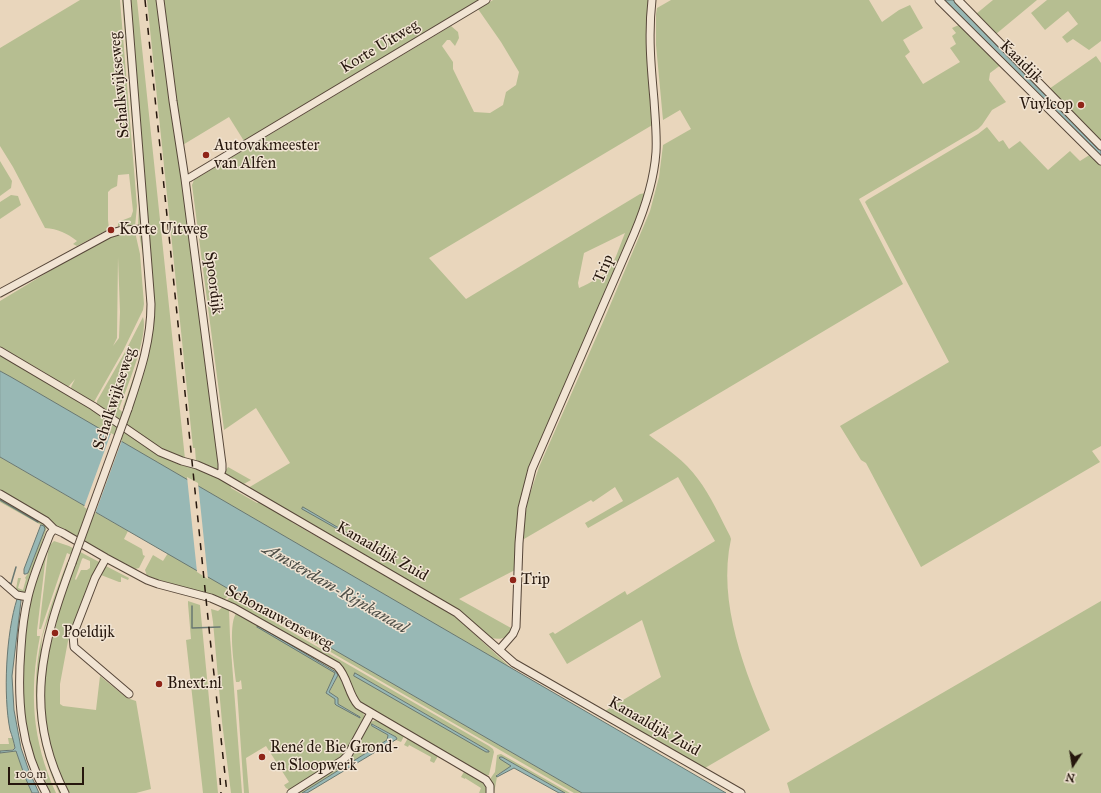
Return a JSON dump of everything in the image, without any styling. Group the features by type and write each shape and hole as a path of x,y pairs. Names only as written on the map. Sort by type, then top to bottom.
{"street":[{"name":"Schalkwijkseweg","path":"65,793 55,770 47,744 41,713 41,670 49,630 58,601 144,363 151,325 146,229 127,0"},
{"name":"Spoordijk","path":"160,0 222,464 220,475"},
{"name":"Korte Uitweg","path":"185,179 486,0"},
{"name":"Trip","path":"499,650 514,634 516,627 518,543 522,508 532,469 643,213 651,186 656,152 656,129 649,36 652,0"},
{"name":"Kaaidijk","path":"939,0 1101,161"},
{"path":"958,0 1101,146"},
{"path":"0,293 109,234 122,230 146,229"},
{"name":"Kanaaldijk Zuid","path":"0,351 93,406 160,452 220,475 457,613 514,663 741,793"},
{"name":"Schonauwenseweg","path":"0,494 46,521 54,529 63,532 139,576 158,584 196,593 234,608 337,666 344,675 351,695 358,705 486,780 490,786 490,793"},
{"path":"46,793 31,760 25,739 19,702 18,679 21,643 28,597 36,570 50,534 54,529"},
{"path":"106,558 93,584 73,635 73,644 129,694"},
{"path":"0,580 17,595 28,597"},
{"path":"291,793 343,760 348,755 371,714"}],"green space":[{"path":"80,0 120,0 137,206 135,227 119,228 118,222 131,217 133,211 129,174 118,175 117,186 108,192 109,229 77,246 73,244 77,241 66,234 58,230 45,228 13,167 0,146 0,48"},
{"path":"122,0 124,0 142,221 138,226 139,206"},
{"path":"129,0 137,0 185,459 159,448 97,405 97,401 143,317 143,336 140,349 119,409 127,416 138,389 150,347 154,319"},
{"path":"147,0 158,0 220,469 217,471 196,462 195,448 193,448"},
{"path":"161,0 482,0 412,40 244,141 229,117 181,146"},
{"path":"493,0 650,0 648,16 648,47 649,77 654,124 429,258 466,299 640,194 646,193 642,206 533,463 515,570 459,599 511,628 506,637 498,639 491,638 456,608 248,488 290,463 256,408 224,430 192,185 194,180 451,26 458,32 459,38 455,46 450,40 447,40 442,46 453,62 453,69 474,112 490,113 503,105 506,92 516,85 519,72 501,42 478,9","holes":["625,233 610,269 603,275 579,288 578,283 584,253"]},
{"path":"671,0 869,0 882,22 899,10 910,5 923,28 903,40 910,52 905,56 923,84 960,62 950,48 956,44 952,36 956,33 952,28 961,24 1002,64 990,73 989,80 1006,102 992,110 978,129 859,199 903,284 649,435 675,455 693,472 707,492 730,536 728,588 736,637 751,685 770,730 705,768 605,711 661,677 642,620 567,664 549,634 553,632 555,634 625,591 627,595 715,541 678,477 588,528 585,523 623,501 615,487 593,502 591,500 524,539 524,522 528,500 539,467 650,211 659,177 663,145 691,129 680,110 663,120 656,45 656,14 657,8"},
{"path":"993,0 1037,0 996,34 976,14"},
{"path":"1047,0 1101,0 1101,41 1089,50 1073,39 1067,43 1062,37 1078,24 1068,11 1045,30 1031,13"},
{"path":"1096,56 1101,63 1101,141 1049,89"},
{"path":"987,127 999,142 1003,140 1009,149 1020,141 1048,170 1070,151 1080,161 1091,154 1101,164 1101,446 1092,451 1100,462 921,567 866,463 861,460 840,426 949,362 865,202 978,134"},
{"path":"0,161 12,181 11,188 0,196"},
{"path":"11,195 18,196 21,205 0,219 0,202"},
{"path":"135,232 140,254 144,304 143,310 123,351 93,402 72,390 71,387 75,379 69,386 66,387 44,372 0,347 0,301 96,243 119,234","holes":["118,257 120,312 119,338 113,346 117,338"]},
{"path":"139,233 143,237 148,304 143,353 125,408 123,407 139,362 145,333 147,304 143,255"},
{"path":"0,354 110,420 137,441 166,458 178,464 198,469 230,483 231,488 257,503 261,501 283,514 293,523 451,614 512,669 0,371"},
{"path":"0,457 128,531 124,539 142,549 143,555 145,556 139,568 135,569 134,571 0,492"},
{"path":"228,467 251,480 242,485 226,477 225,470"},
{"path":"0,496 43,521 47,527 26,592 24,593 16,589 18,578 21,578 18,588 23,590 25,578 45,529 41,525 0,502"},
{"path":"54,541 69,546 101,563 68,641 60,684 60,704 63,706 96,710 100,676 127,698 136,701 151,789 136,793 68,793 58,769 50,742 45,714 44,679 46,661 56,626 60,605 78,558 67,553 41,629 39,629 50,545","holes":["83,558 90,561 90,568 87,570 81,570 76,580 75,579 82,559"]},
{"path":"49,544 45,563 37,631 37,636 40,636 34,677 34,697 37,735 48,774 56,793 49,793 31,752 23,713 21,671 29,599"},
{"path":"168,553 582,793 574,793 234,596 228,596 224,600 147,576 145,570 153,555 163,561"},
{"path":"67,562 69,562 42,638 39,677 49,764 61,793 59,793 44,753 37,712 36,691 39,649 44,628"},
{"path":"104,565 129,578 128,580 121,577 121,582 119,582 101,575 99,573"},
{"path":"230,597 233,598 489,746 494,752 489,775 485,776 358,702 346,674 237,606 226,601","holes":["355,673 489,751 489,752"]},
{"path":"188,601 200,605 218,793 203,793 186,640 191,639"},
{"path":"1101,601 1101,793 790,793 787,783"},
{"path":"225,605 229,610 242,793 231,793 222,722 211,609 218,611"},
{"path":"236,613 336,669 364,715 364,719 343,758 290,790 284,785 289,782 266,746 246,758 249,793 244,793 237,690 242,689 241,680 236,682 232,646 232,627","holes":["258,626 334,670 338,675 329,693 338,698 338,704 360,717 335,704 336,699 326,693 336,673"]},
{"path":"377,720 404,736 401,742 396,740 396,737 373,724 372,726 388,735 387,740 302,793 296,793 342,765 370,722"},
{"path":"8,738 13,738 15,749 0,751 0,744 9,744"},
{"path":"408,738 437,755 438,756 434,763 430,761 431,757 409,745 408,747 404,745"},
{"path":"16,751 32,793 0,793 0,753"},
{"path":"501,754 570,793 565,793 502,757 511,765 511,767 496,775 497,777 494,793 492,793 490,779 495,772 497,755"},
{"path":"465,770 486,785 488,793 479,793 481,788 461,777"}],"water":[{"path":"943,0 953,0 1000,46 1101,148 1101,157 1010,65"},
{"name":"Amsterdam-Rijnkanaal","path":"0,371 726,793 582,793 0,457"},
{"path":"303,507 385,555 385,556 302,509"},
{"path":"41,525 44,526 45,529 28,573 24,574 24,569"},
{"path":"17,599 21,601 12,676 14,710 21,748 39,793 32,793 16,751 0,753 0,751 13,750 15,748 8,716 6,682 10,629"},
{"path":"259,626 336,672 338,675 329,692 338,698 338,704 360,718 336,705 335,699 326,693 335,673 257,627"},
{"path":"355,673 489,752 486,752 354,676"},
{"path":"372,724 396,737 397,739 307,793 302,793 387,740 388,735 372,726"},
{"path":"500,757 565,793 559,793 514,768 497,777 496,776 511,766 500,759"}],"pier":[{"path":"111,433 122,440 95,514 84,507"},
{"path":"187,477 198,483 208,579 197,572"}],"waterway":[{"path":"0,500 38,522"},
{"path":"9,583 11,584 16,567"},
{"path":"192,606 192,628 220,627"}],"railway":[{"path":"145,0 227,793"},
{"path":"220,778 221,793"}],"place":[{"name":"Vuylcop","path":"1081,105"},
{"name":"Autovakmeester van Alfen","path":"206,155"},
{"name":"Korte Uitweg","path":"111,230"},
{"name":"Trip","path":"513,580"},
{"name":"Poeldijk","path":"55,633"},
{"name":"Bnext.nl","path":"159,684"},
{"name":"René de Bie Grond- en Sloopwerk","path":"262,757"}]}
